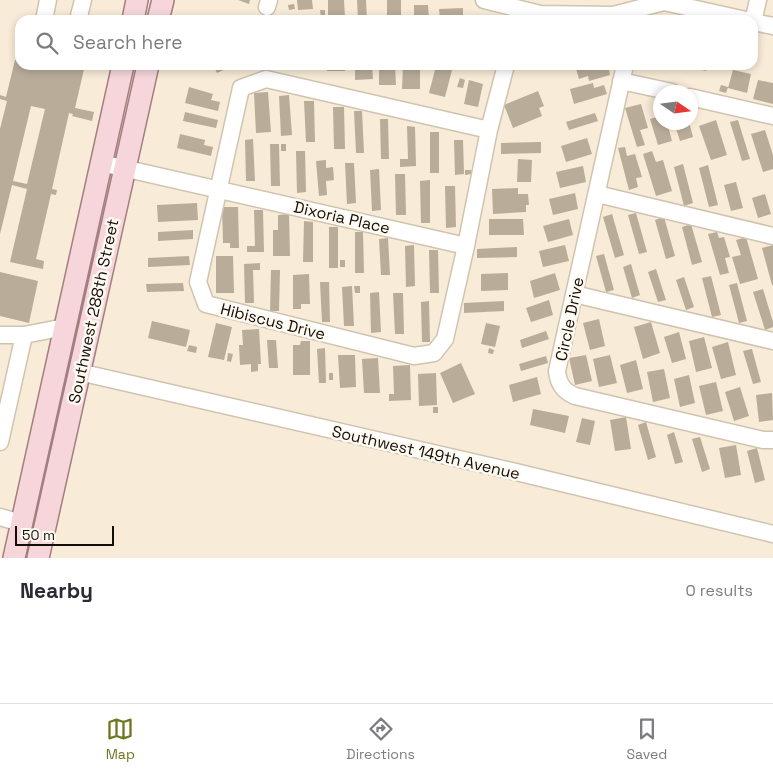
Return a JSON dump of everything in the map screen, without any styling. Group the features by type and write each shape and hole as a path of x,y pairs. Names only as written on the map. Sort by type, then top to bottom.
{"main road":[{"path":"134,15 137,0"},
{"path":"159,15 163,0"},
{"name":"Southwest 288th Street","path":"14,558 122,70"},
{"name":"Southwest 288th Street","path":"38,558 147,70"}],"street":[{"path":"45,15 48,0"},
{"path":"79,15 83,0"},
{"path":"484,0 519,14 540,14 573,7 613,15 664,2 723,15"},
{"path":"755,15 758,0"},
{"path":"758,23 773,26"},
{"name":"Hibiscus Drive","path":"489,130 266,79 241,88 198,282 206,304 414,356 434,353 445,339 489,130 505,70"},
{"path":"623,73 654,85"},
{"name":"Circle Drive","path":"623,73 558,370 561,385 566,392 575,396 764,440 773,440"},
{"path":"698,99 773,116"},
{"name":"Dixoria Place","path":"101,163 218,188 466,246"},
{"path":"596,194 773,236"},
{"path":"574,294 773,341"},
{"path":"0,334 24,335 65,327"},
{"path":"0,442 24,335"},
{"name":"Southwest 149th Avenue","path":"80,372 516,472 773,534"},
{"path":"0,517 22,523"}],"building":[{"path":"238,0 250,0 249,4"},
{"path":"297,0 312,0 313,9 298,10"},
{"path":"328,0 344,0 345,15 328,15"},
{"path":"357,0 366,0 367,15 358,15"},
{"path":"387,0 401,0 401,15 387,15"},
{"path":"294,4 295,9 289,10 288,5"},
{"path":"414,5 428,5 429,15 414,15"},
{"path":"463,8 463,15 440,15 439,9"},
{"path":"320,10 325,10 325,15 321,15"},
{"path":"15,60 15,70 84,70 75,108 94,112 92,121 72,116 73,114 69,113 52,189 57,190 56,195 51,194 36,259 44,261 43,269 10,262 27,189 12,185 0,234 0,129 7,101 0,99 0,95 6,97","holes":["31,106 45,109 27,184 13,181"]},
{"path":"327,70 345,70 345,71"},
{"path":"355,70 372,70 373,79 355,80"},
{"path":"379,70 395,70 396,85 379,85"},
{"path":"403,70 420,70 420,89 402,89"},
{"path":"435,70 452,70 445,97 429,93"},
{"path":"576,70 609,70 610,75 589,81 588,76 579,79"},
{"path":"733,70 751,74 747,93 728,88"},
{"path":"460,78 465,80 463,88 457,87"},
{"path":"469,80 483,84 478,107 464,104"},
{"path":"758,80 773,83 773,104 753,99"},
{"path":"593,83 594,88 604,85 607,94 574,104 570,89"},
{"path":"721,85 728,87 726,93 719,91"},
{"path":"189,87 213,94 211,100 220,102 218,111 185,103"},
{"path":"538,91 544,106 539,108 542,116 513,128 504,105"},
{"path":"268,92 271,132 256,133 254,93"},
{"path":"289,95 292,135 281,136 279,96"},
{"path":"304,101 314,101 315,142 306,142"},
{"path":"641,104 648,128 640,130 645,145 637,147 625,108"},
{"path":"333,107 344,107 345,149 334,149"},
{"path":"354,111 362,111 364,153 356,153"},
{"path":"185,112 218,120 216,128 183,121"},
{"path":"595,113 598,121 569,130 566,122"},
{"path":"653,118 653,129 650,119"},
{"path":"380,119 388,119 389,159 381,159"},
{"path":"716,120 727,155 711,160 699,126"},
{"path":"738,120 750,159 742,161 730,122"},
{"path":"407,126 415,127 416,166 400,167 400,159 408,159"},
{"path":"653,130 669,130 672,141 658,145"},
{"path":"677,130 691,130 693,137 680,141"},
{"path":"765,130 773,155 773,169 763,172 751,134"},
{"path":"430,132 439,132 439,173 430,173"},
{"path":"180,134 205,140 204,145 213,147 211,156 177,148"},
{"path":"587,138 592,154 566,162 561,146"},
{"path":"253,139 255,181 246,181 245,140"},
{"path":"454,140 463,140 464,174 455,175"},
{"path":"541,142 541,153 501,154 501,143"},
{"path":"270,144 279,144 280,186 271,186"},
{"path":"281,144 286,144 286,151 281,151"},
{"path":"625,147 627,156 635,154 642,177 636,178 638,187 629,190 618,148"},
{"path":"296,151 305,151 306,192 297,193"},
{"path":"652,151 656,162 663,160 672,191 656,196 643,154"},
{"path":"518,159 532,160 531,182 517,182"},
{"path":"326,160 326,168 333,167 334,180 326,181 327,195 319,196 316,161"},
{"path":"345,163 354,163 356,203 347,204"},
{"path":"683,164 693,203 684,206 674,167"},
{"path":"708,165 718,205 709,207 699,168"},
{"path":"583,166 586,182 560,188 556,172"},
{"path":"379,169 381,210 372,211 370,170"},
{"path":"465,170 471,170 471,174 465,175"},
{"path":"395,174 405,174 406,215 396,215"},
{"path":"430,180 430,223 421,223 420,181"},
{"path":"736,182 743,208 731,211 724,185"},
{"path":"445,186 455,186 456,227 446,228"},
{"path":"518,188 518,194 528,194 529,205 526,205 526,212 493,214 492,189"},
{"path":"575,193 578,209 553,215 549,199"},
{"path":"765,194 771,214 758,218 752,198"},
{"path":"197,203 198,220 158,222 157,205"},
{"path":"222,207 238,207 239,248 230,248 230,243 223,243"},
{"path":"254,210 263,210 264,252 247,252 247,246 255,246"},
{"path":"636,213 647,252 639,254 628,215"},
{"path":"289,214 290,256 273,256 273,230 278,230 278,215"},
{"path":"612,214 624,255 615,258 603,217"},
{"path":"664,217 675,256 666,259 655,220"},
{"path":"489,219 523,219 524,235 489,235"},
{"path":"569,219 573,235 548,242 543,226"},
{"path":"304,221 313,222 313,262 303,262"},
{"path":"691,224 702,262 692,265 682,227"},
{"path":"329,227 338,227 338,268 329,268"},
{"path":"193,230 193,239 158,241 158,232"},
{"path":"355,232 363,232 364,273 355,273"},
{"path":"717,232 719,238 724,237 730,257 725,258 729,273 720,275 708,234"},
{"path":"746,237 758,279 740,284 732,257 741,255 736,240"},
{"path":"388,238 390,275 381,275 379,239"},
{"path":"414,245 415,286 406,287 405,246"},
{"path":"565,245 569,261 543,267 539,251"},
{"path":"773,245 773,285 772,285 762,248"},
{"path":"517,247 517,257 477,258 477,249"},
{"path":"429,250 438,250 439,293 430,293"},
{"path":"604,254 614,290 606,292 596,256"},
{"path":"189,256 190,265 148,267 148,258"},
{"path":"216,256 233,256 234,293 216,293"},
{"path":"340,260 345,260 345,267 340,267"},
{"path":"260,263 260,270 253,270 254,303 245,303 244,264"},
{"path":"631,264 640,295 632,298 623,267"},
{"path":"656,269 666,300 658,302 648,272"},
{"path":"271,270 280,270 279,311 270,311"},
{"path":"0,272 38,281 29,323 0,316"},
{"path":"508,273 508,290 481,291 481,274"},
{"path":"555,273 560,290 534,298 530,281"},
{"path":"309,274 310,304 301,304 301,309 293,309 293,275"},
{"path":"711,276 721,315 712,317 702,278"},
{"path":"684,277 694,307 686,310 676,280"},
{"path":"320,282 329,282 330,322 322,322"},
{"path":"183,283 184,291 147,292 146,284"},
{"path":"737,283 747,321 739,323 729,285"},
{"path":"352,286 354,326 344,326 342,287"},
{"path":"354,286 360,286 360,293 355,293"},
{"path":"763,289 773,322 773,327 765,330 753,292"},
{"path":"379,292 381,332 371,333 370,293"},
{"path":"393,293 403,293 404,334 395,334"},
{"path":"549,300 553,315 531,322 526,308"},
{"path":"429,301 430,342 422,342 421,302"},
{"path":"504,301 504,311 464,313 464,303"},
{"path":"599,319 605,346 590,350 583,323"},
{"path":"152,321 190,330 186,347 148,338"},
{"path":"651,322 660,353 643,359 634,327"},
{"path":"216,323 232,327 224,360 208,357"},
{"path":"486,323 500,326 495,347 481,344"},
{"path":"259,329 261,364 258,364 258,371 251,372 251,364 240,365 239,345 243,345 242,330"},
{"path":"546,331 549,339 522,348 520,340"},
{"path":"679,332 686,359 672,363 664,337"},
{"path":"704,337 712,368 696,372 689,341"},
{"path":"267,340 276,340 278,368 269,368"},
{"path":"301,341 310,341 310,375 293,375 293,345 300,345"},
{"path":"728,342 736,375 721,379 712,347"},
{"path":"189,345 197,347 196,353 187,351"},
{"path":"325,348 326,383 319,383 317,349"},
{"path":"489,348 494,350 493,354 488,353"},
{"path":"752,349 761,382 753,384 743,351"},
{"path":"228,353 233,354 231,362 227,361"},
{"path":"338,355 355,355 356,387 340,388"},
{"path":"586,355 592,381 575,385 569,358"},
{"path":"610,355 617,383 599,387 593,359"},
{"path":"546,356 548,363 521,371 519,364"},
{"path":"378,358 380,393 364,393 362,359"},
{"path":"636,360 643,389 627,393 620,365"},
{"path":"461,363 475,394 453,403 440,373"},
{"path":"410,365 411,400 389,401 389,394 394,394 393,366"},
{"path":"664,369 670,398 653,402 647,372"},
{"path":"329,373 333,373 333,380 329,380"},
{"path":"436,373 437,405 419,406 418,374"},
{"path":"689,375 695,403 680,407 674,379"},
{"path":"537,377 541,394 513,402 509,385"},
{"path":"716,382 723,411 706,415 699,386"},
{"path":"740,387 749,416 734,421 725,392"},
{"path":"772,393 773,420 759,422 756,395"},
{"path":"433,407 438,407 438,413 433,413"},
{"path":"533,409 569,416 565,433 530,425"},
{"path":"626,417 631,449 615,451 610,420"},
{"path":"582,418 595,421 590,445 576,442"},
{"path":"646,422 656,457 648,460 638,425"},
{"path":"674,432 683,462 675,464 667,435"},
{"path":"700,437 710,469 702,472 692,439"},
{"path":"736,445 741,475 725,478 719,448"},
{"path":"757,448 765,480 755,483 747,451"}]}
